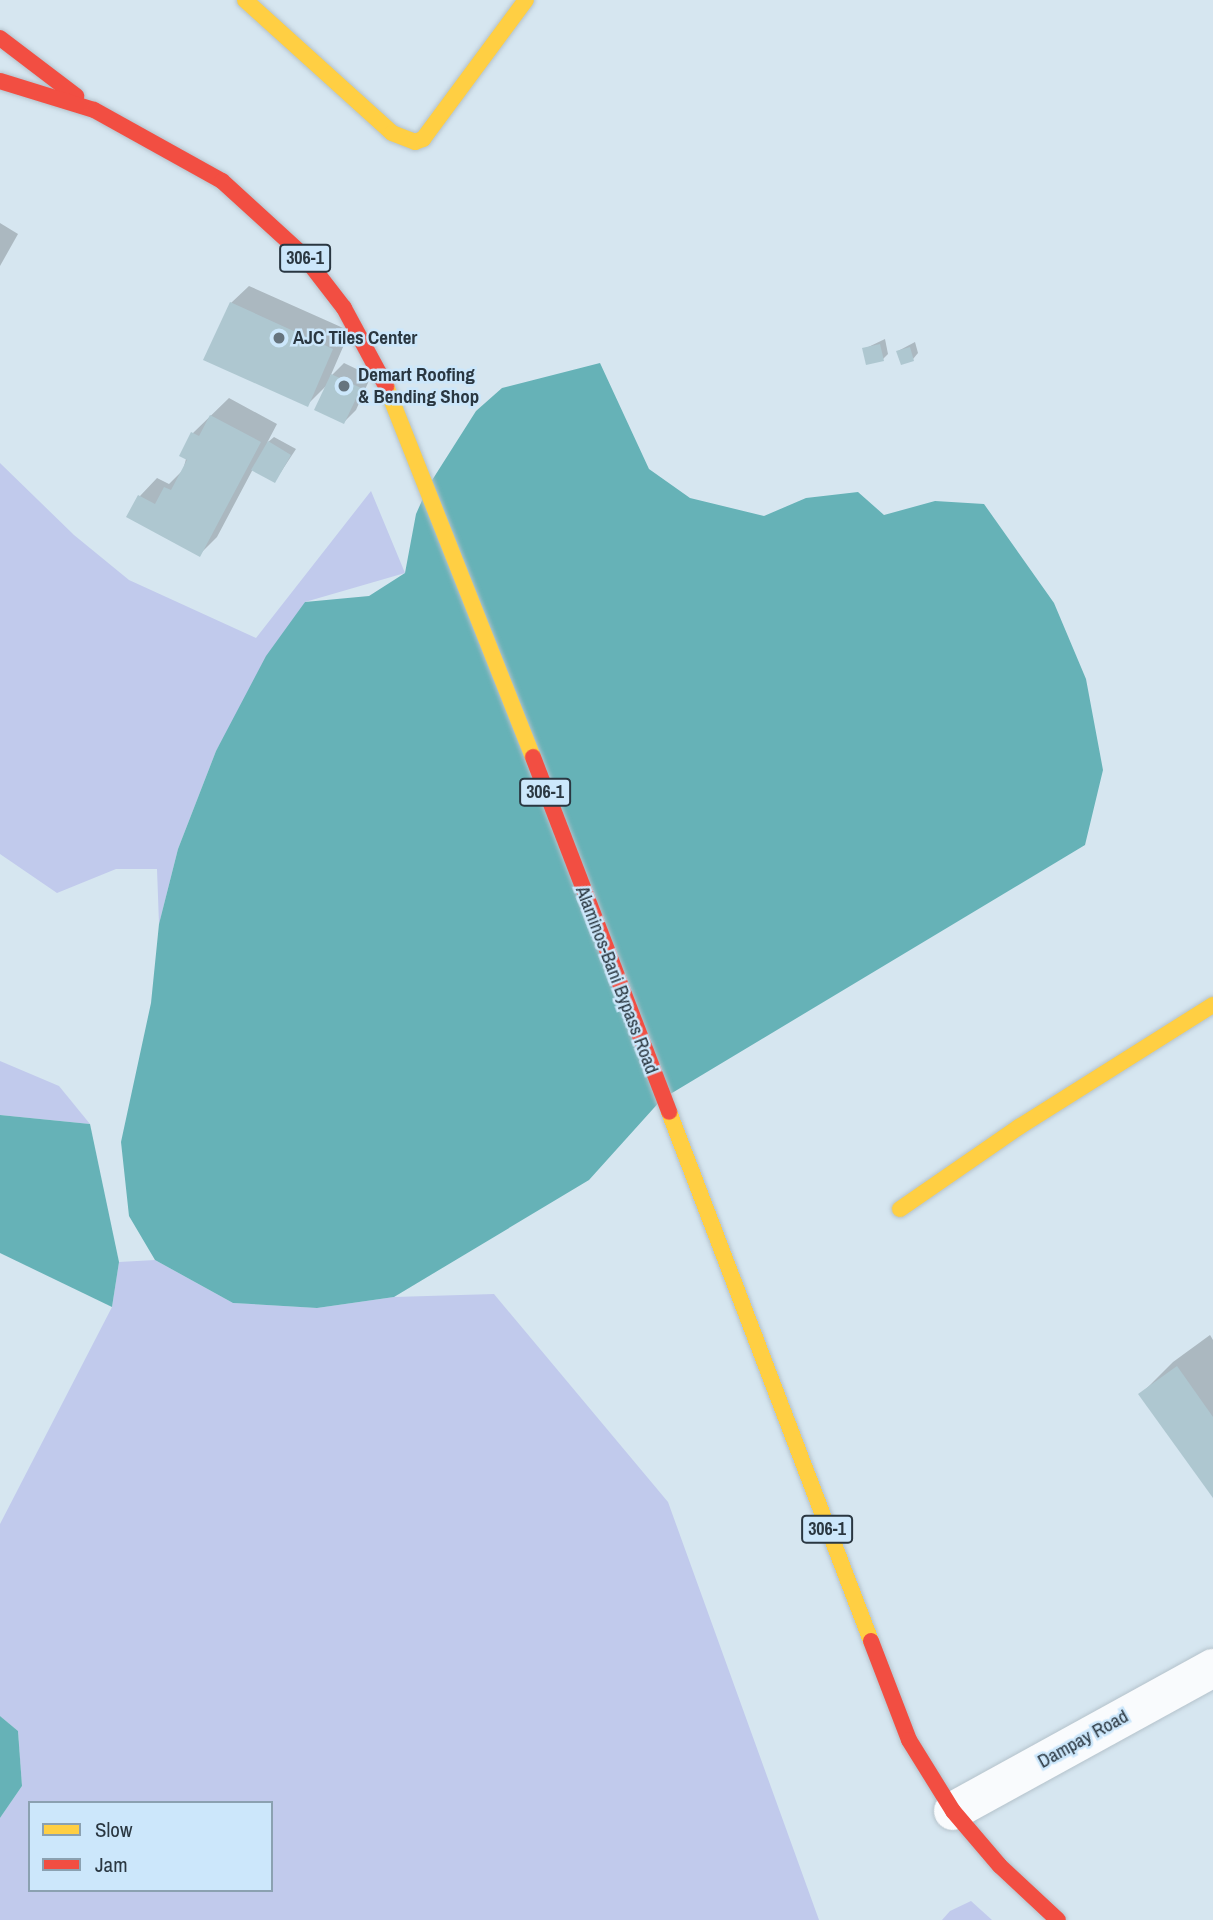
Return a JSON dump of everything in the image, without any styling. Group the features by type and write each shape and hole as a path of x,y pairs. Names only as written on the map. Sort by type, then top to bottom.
{"main road":[{"path":"245,0 392,133 415,142 423,139 526,0"},
{"name":"Alaminos-Bani Bypass Road","path":"0,38 94,110 222,181 264,216 303,255 344,308 386,385 429,485 909,1740 953,1811 1000,1866 1058,1920"},
{"name":"Alaminos-Bani Bypass Road","path":"0,81 94,110"},
{"path":"900,1209 1018,1127 1213,1005"}],"street":[{"name":"Dampay Road","path":"953,1811 1213,1668"}],"shaded area":[{"path":"600,363 649,469 690,498 764,516 806,498 858,492 884,515 935,501 984,504 1054,603 1086,679 1103,770 1085,845 662,1099 589,1180 394,1297 317,1308 233,1303 155,1260 129,1216 121,1142 151,1003 159,924 178,849 216,751 266,656 305,602 369,596 405,573 416,514 429,485 476,411 502,388"},
{"path":"0,463 74,535 129,580 256,638 371,491 405,573 305,602 216,751 178,849 159,924 157,869 116,869 57,893 0,854"},
{"path":"0,1061 59,1086 90,1124 0,1115"},
{"path":"0,1115 90,1124 119,1262 112,1307 0,1253"},
{"path":"155,1260 233,1303 317,1308 394,1297 494,1294 668,1502 819,1920 0,1920 0,1818 22,1786 18,1731 0,1716 0,1524 112,1307 119,1262"},
{"path":"0,1716 18,1731 22,1786 0,1818"},
{"path":"971,1901 992,1920 942,1920 950,1911"}],"building":[{"path":"230,302 333,349 308,407 203,360"},
{"path":"880,344 884,361 866,365 862,348"},
{"path":"910,347 914,361 901,365 896,351"},
{"path":"331,374 361,388 344,424 314,410"},
{"path":"210,415 261,442 200,557 126,517 138,495 155,504 164,487 171,490 187,460 179,456 191,432 199,436"},
{"path":"268,441 291,455 275,483 251,470"},
{"path":"1177,1366 1213,1417 1213,1498 1138,1394"}],"traffic: slow":[{"path":"245,0 392,133 415,142 423,139 526,0"},
{"path":"386,386 533,757"},
{"path":"900,1209 1019,1127 1213,1005"},
{"path":"669,1112 871,1641"}],"traffic: jam":[{"path":"0,38 76,96"},
{"path":"0,81 94,110 222,181 303,255 344,308 386,386"},
{"path":"533,757 669,1112"},
{"path":"871,1641 909,1740 953,1811 1000,1866 1058,1920"}],"place":[{"name":"AJC Tiles Center","path":"279,338"},
{"name":"Demart Roofing & Bending Shop","path":"344,386"}]}
